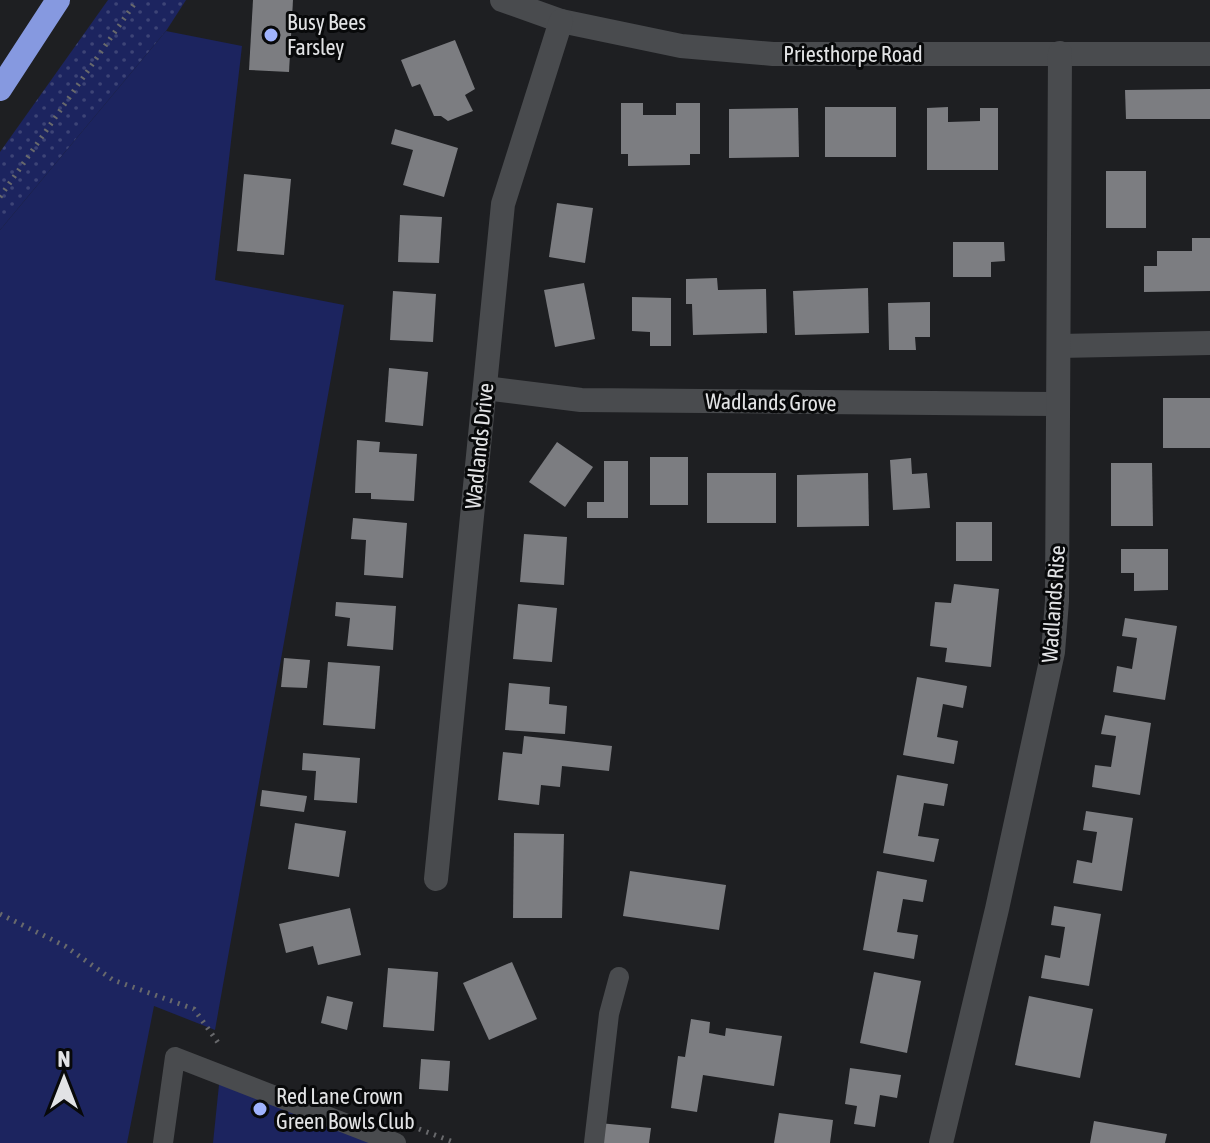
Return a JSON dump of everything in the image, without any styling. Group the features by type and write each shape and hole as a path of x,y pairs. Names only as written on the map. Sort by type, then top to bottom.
{"highway":[{"path":"0,89 58,0"}],"street":[{"name":"Priesthorpe Road","path":"502,0 561,21 681,46 773,54 1210,54"},
{"name":"Wadlands Drive","path":"436,879 503,204 561,21"},
{"name":"Wadlands Rise","path":"941,1143 997,909 1053,652 1057,601 1060,53"},
{"path":"1059,346 1210,343"},
{"name":"Wadlands Grove","path":"485,388 581,400 1057,404"}],"lane":[{"path":"594,1143 609,1014 619,977"},
{"path":"163,1143 175,1057 396,1143"}],"path":[{"path":"0,197 137,0"},
{"path":"0,914 65,946 113,980 194,1009 221,1046"},
{"path":"415,1127 456,1143"}],"shaded area":[{"path":"108,0 186,0 166,31 0,230 0,152"},
{"path":"166,31 242,46 215,280 344,305 215,1030 154,1006 127,1143 0,1143 0,230"},
{"name":"Red Lane Crown Green Bowls Club","path":"220,1075 389,1143 213,1143"}],"building":[{"name":"Busy Bees Farsley","path":"253,0 293,0 289,72 249,70"},
{"path":"455,40 475,89 465,95 473,111 448,121 434,116 420,84 412,87 401,60"},
{"path":"1210,89 1210,119 1126,119 1125,90"},
{"path":"621,103 643,103 643,115 676,115 676,103 700,103 700,154 690,154 690,165 628,166 628,154 621,154"},
{"path":"825,107 896,107 896,157 825,157"},
{"path":"948,107 948,122 980,121 980,108 998,108 998,170 927,170 927,108"},
{"path":"798,108 799,157 729,158 729,109"},
{"path":"395,129 458,148 444,197 403,185 413,150 391,144"},
{"path":"1106,171 1146,171 1146,228 1106,228"},
{"path":"244,174 291,179 284,255 237,251"},
{"path":"557,203 593,208 585,263 549,257"},
{"path":"400,215 442,217 439,263 398,262"},
{"path":"1192,238 1210,238 1210,291 1144,292 1144,266 1157,266 1157,251 1192,251"},
{"path":"953,242 1004,242 1005,261 991,262 991,277 953,277"},
{"path":"717,278 718,290 766,289 767,333 693,335 692,304 686,304 686,279"},
{"path":"584,283 595,339 555,347 544,290"},
{"path":"868,288 869,333 795,335 793,291"},
{"path":"393,291 436,294 433,342 390,340"},
{"path":"632,297 671,298 671,346 650,346 650,332 632,331"},
{"path":"930,302 930,337 915,337 916,350 889,350 888,303"},
{"path":"389,368 428,372 423,426 385,422"},
{"path":"1163,398 1210,398 1210,448 1163,448"},
{"path":"357,440 380,442 379,452 417,454 414,501 371,499 371,493 355,493"},
{"path":"557,442 593,467 565,507 529,482"},
{"path":"650,457 688,457 688,505 650,505"},
{"path":"911,458 912,474 927,473 930,508 893,510 890,460"},
{"path":"604,461 628,461 628,518 587,518 587,502 604,502"},
{"path":"1111,463 1152,463 1153,526 1111,526"},
{"path":"707,473 776,473 776,523 707,523"},
{"path":"868,473 869,526 797,527 797,475"},
{"path":"353,518 407,523 403,578 364,575 366,540 351,539"},
{"path":"956,522 992,522 992,561 956,561"},
{"path":"524,534 567,537 564,585 520,582"},
{"path":"1121,549 1168,549 1168,590 1134,591 1134,573 1121,573"},
{"path":"954,584 999,589 991,667 945,662 947,648 930,646 935,602 951,603"},
{"path":"336,602 396,606 393,650 347,646 350,618 335,616"},
{"path":"518,604 557,608 552,662 513,659"},
{"path":"1125,618 1177,626 1165,700 1113,692 1117,666 1132,669 1137,638 1122,636"},
{"path":"284,658 310,660 307,688 281,687"},
{"path":"328,662 380,666 375,729 323,725"},
{"path":"917,677 967,686 963,708 943,704 937,737 958,741 954,764 903,755"},
{"path":"509,683 550,687 549,704 567,706 565,734 505,730"},
{"path":"1105,715 1151,723 1140,795 1092,787 1095,765 1111,767 1116,736 1101,734"},
{"path":"524,736 612,746 609,771 562,766 560,787 541,785 539,805 498,800 503,752 522,754"},
{"path":"303,753 360,758 357,803 314,800 316,771 302,770"},
{"path":"897,775 948,784 944,806 924,803 918,836 939,839 934,862 883,853"},
{"path":"262,790 307,796 304,812 260,806"},
{"path":"1086,811 1133,818 1122,891 1073,883 1077,860 1092,863 1097,832 1083,830"},
{"path":"295,823 346,831 339,877 288,869"},
{"path":"514,833 564,834 562,918 513,918"},
{"path":"630,871 726,885 719,930 623,916"},
{"path":"877,871 927,880 923,902 903,899 897,932 918,935 914,959 863,950"},
{"path":"1054,906 1101,914 1089,986 1041,978 1045,955 1060,958 1065,927 1051,925"},
{"path":"350,908 361,955 318,965 313,946 286,953 279,924"},
{"path":"512,962 537,1019 489,1040 463,983"},
{"path":"388,968 438,972 434,1031 383,1027"},
{"path":"874,972 921,981 907,1053 860,1043"},
{"path":"327,996 353,1002 347,1030 321,1023"},
{"path":"1029,996 1093,1009 1080,1078 1015,1065"},
{"path":"691,1019 710,1022 709,1033 725,1036 726,1028 782,1036 774,1086 703,1075 697,1112 671,1108 678,1056 685,1057"},
{"path":"421,1059 450,1061 448,1091 419,1089"},
{"path":"850,1068 901,1075 897,1098 880,1095 875,1127 854,1124 857,1106 845,1104"},
{"path":"779,1113 833,1120 830,1143 774,1143"},
{"path":"1094,1121 1167,1134 1165,1143 1090,1143"},
{"path":"599,1123 651,1128 649,1143 597,1143"}],"place":[{"name":"Busy Bees Farsley","path":"271,35"},
{"name":"Red Lane Crown Green Bowls Club","path":"260,1109"}]}
